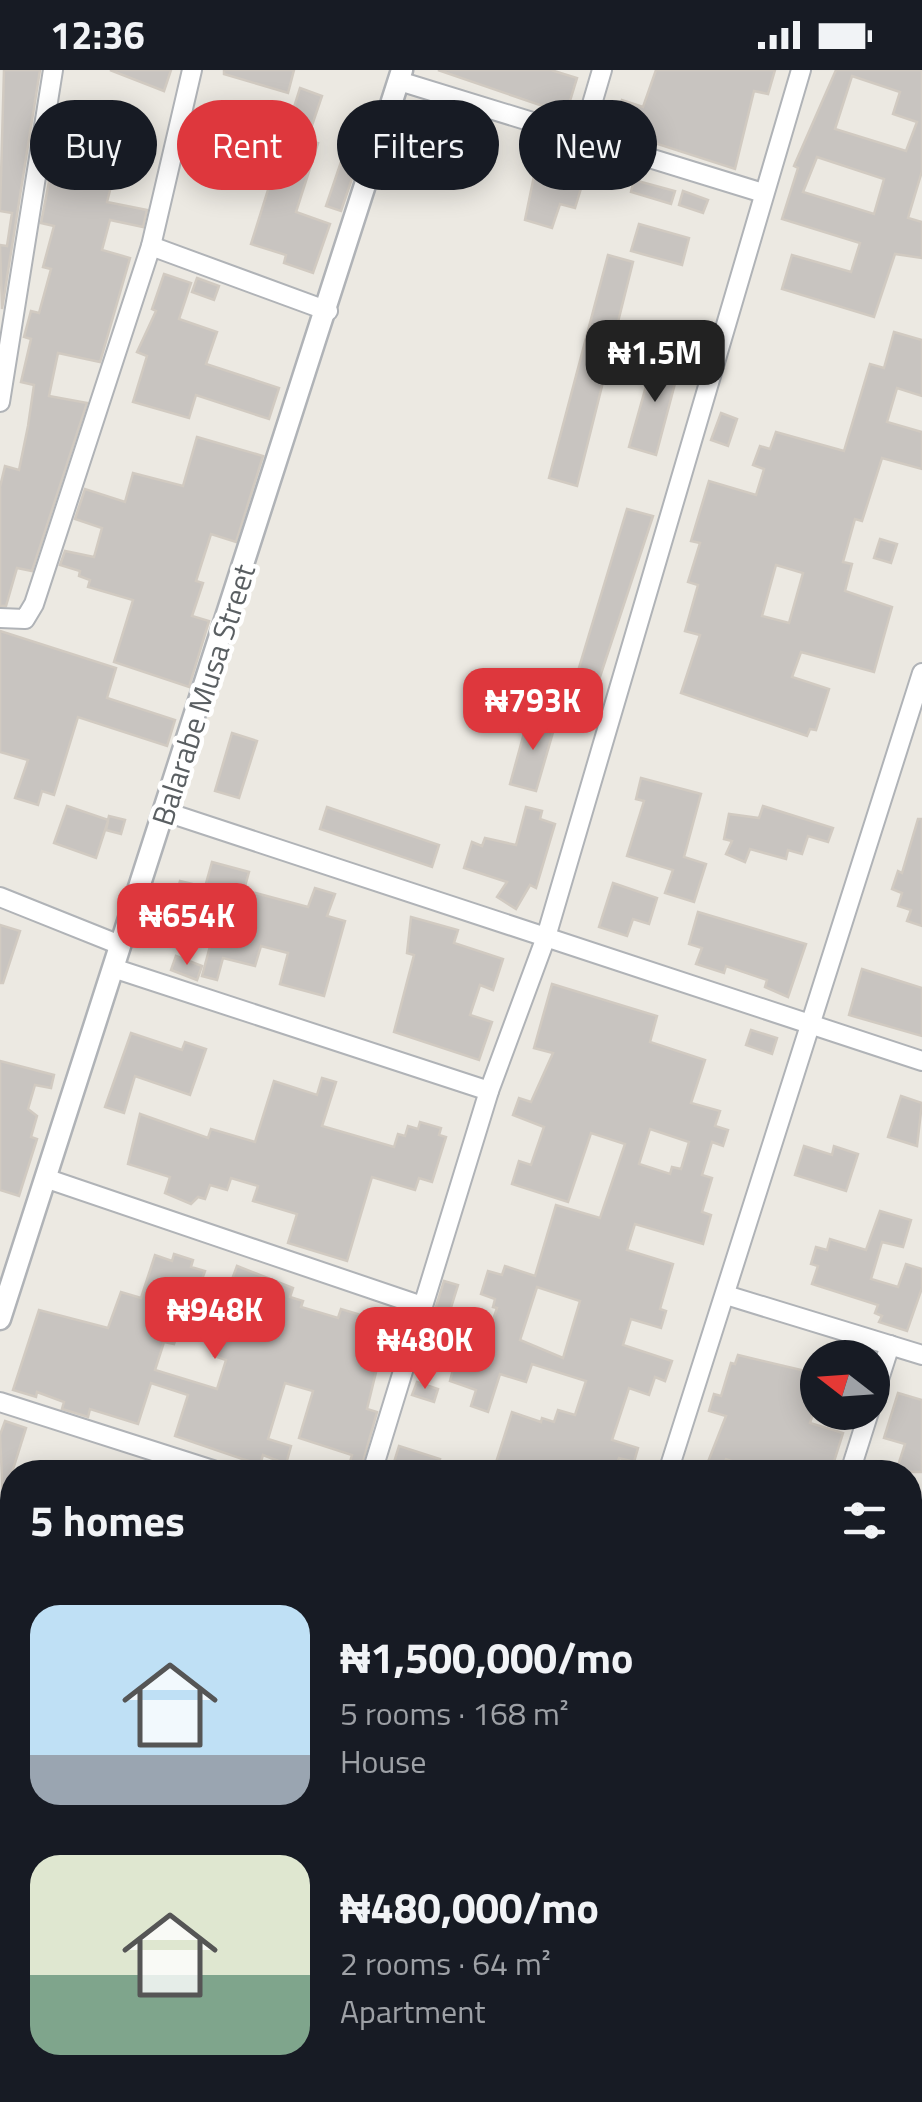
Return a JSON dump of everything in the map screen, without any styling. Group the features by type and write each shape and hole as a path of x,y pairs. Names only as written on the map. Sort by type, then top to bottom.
{"street":[{"path":"0,402 53,70"},
{"path":"0,618 25,619 34,604 152,246 192,70"},
{"path":"593,100 602,70"},
{"path":"376,1460 488,1092 546,937 800,70"},
{"path":"401,76 519,116"},
{"name":"Balarabe Musa Street","path":"0,1318 401,76"},
{"path":"657,161 763,193"},
{"path":"152,246 328,311"},
{"path":"672,1460 922,673"},
{"path":"166,812 922,1061"},
{"path":"0,896 120,945"},
{"path":"113,968 488,1092"},
{"path":"46,1178 422,1306"},
{"path":"726,1295 871,1340"},
{"path":"890,1346 922,1355"},
{"path":"0,1402 181,1460"},
{"path":"854,1460 863,1430"}],"building":[{"path":"4,70 40,70 35,100 30,100 30,133 2,309 0,245 7,246 12,213 0,211"},
{"path":"110,70 171,70 164,91"},
{"path":"224,70 294,70 288,93 224,74"},
{"path":"438,70 551,70 577,78 570,100 525,100"},
{"path":"656,70 775,70 768,94 754,91 735,169 657,144 657,100 645,100"},
{"path":"836,70 922,70 922,171 908,218 922,222 922,258 895,254 874,317 782,289 792,255 851,272 860,243 782,219 798,168 794,166","holes":["852,76 900,92 893,114 917,122 906,151 835,129","817,157 884,179 874,214 803,192"]},
{"path":"300,88 322,96 317,111 317,100 296,100"},
{"path":"337,174 337,190 348,190 341,211 326,206"},
{"path":"657,186 675,191 671,204 631,192 657,190"},
{"path":"47,190 110,190 107,202 147,210 143,227 110,220 102,250 130,258 100,362 58,353 49,396 87,403 32,571 17,568 6,606 0,606 0,487 5,466 19,470 34,385 21,382 31,339 24,337 31,311 39,313 51,269 43,267 54,226 41,223"},
{"path":"268,190 303,190 296,212 330,224 313,273 284,263 286,255 251,244"},
{"path":"531,190 580,190 575,208 560,204 552,228 525,220"},
{"path":"683,191 708,200 703,213 679,205"},
{"path":"639,224 689,238 682,265 631,251"},
{"path":"608,255 633,262 577,486 549,478"},
{"path":"164,274 191,283 179,319 217,332 206,364 279,388 269,419 196,395 189,418 133,402 147,356 137,352 156,311 152,309"},
{"path":"197,278 219,286 214,300 192,292"},
{"path":"894,332 922,340 922,396 897,388 887,422 922,432 922,469 882,458 862,521 855,519 843,562 852,564 845,591 892,607 874,672 801,652 792,677 829,689 816,730 810,729 807,736 681,693 700,635 685,631 698,585 688,582 700,543 691,541 709,481 756,495 764,469 753,465 760,446 770,449 776,432 844,451 870,364 884,368","holes":["776,565 803,573 789,623 762,616"]},
{"path":"655,354 681,361 656,455 629,447"},
{"path":"721,413 737,419 728,446 711,440"},
{"path":"197,437 263,456 236,542 211,534 196,581 203,583 192,616 209,621 189,687 114,662 133,600 88,587 90,580 79,576 80,571 60,565 65,551 94,557 102,528 75,519 85,489 125,502 133,473 183,486"},
{"path":"627,509 653,516 597,686 575,681"},
{"path":"880,539 897,544 891,563 874,558"},
{"path":"0,631 116,668 107,698 175,720 167,746 78,717 54,795 42,791 38,805 15,798 28,760 0,752"},
{"path":"529,715 556,722 536,791 510,784"},
{"path":"232,733 257,741 239,798 215,791"},
{"path":"641,778 701,794 684,857 706,864 694,902 665,893 673,870 627,856 644,801 636,799"},
{"path":"67,806 108,820 109,816 125,820 121,834 106,830 108,821 96,858 54,843"},
{"path":"763,806 833,828 828,842 808,836 802,854 788,850 786,859 750,849 745,862 726,854 732,841 724,839 729,814 759,818"},
{"path":"327,807 439,845 432,867 320,829"},
{"path":"526,807 542,811 540,819 555,824 536,888 530,885 516,909 497,897 507,882 464,868 472,842 482,846 485,838 516,845"},
{"path":"918,819 922,819 922,926 907,921 911,910 898,906 902,893 892,889 898,871 902,873"},
{"path":"212,862 249,872 244,890 308,907 315,888 335,894 327,916 345,921 324,996 280,984 288,953 261,946 255,966 223,958 217,980 202,976 213,935 208,933 211,925 171,914 180,881 205,887"},
{"path":"613,883 657,898 649,924 633,919 627,936 599,927"},
{"path":"698,912 806,944 788,997 765,987 767,980 726,966 724,973 696,964 702,948 689,944"},
{"path":"411,917 458,930 454,943 503,959 493,990 480,985 470,1015 492,1022 479,1060 394,1032 414,955 407,953"},
{"path":"0,925 20,931 3,983 0,983"},
{"path":"176,956 202,966 197,980 171,970"},
{"path":"862,969 922,988 922,1036 849,1015"},
{"path":"552,984 657,1016 650,1042 705,1060 691,1103 720,1111 715,1126 728,1130 723,1146 712,1142 702,1175 712,1178 702,1212 711,1215 703,1244 635,1224 627,1250 673,1264 660,1309 666,1311 661,1328 631,1319 623,1345 672,1361 665,1381 655,1377 649,1395 629,1388 612,1440 638,1448 635,1460 497,1460 512,1412 541,1422 542,1418 554,1422 558,1410 575,1415 586,1381 532,1364 526,1382 500,1374 488,1412 471,1406 476,1390 450,1381 455,1362 461,1364 472,1330 488,1335 497,1308 493,1307 495,1299 481,1294 488,1271 502,1275 505,1266 535,1276 556,1205 600,1218 625,1144 591,1133 568,1202 512,1184 519,1161 531,1165 544,1127 513,1115 519,1098 531,1102 553,1053 534,1048","holes":["650,1129 689,1142 681,1169 672,1167 670,1174 639,1164","537,1287 580,1301 563,1358 520,1340"]},
{"path":"751,1030 777,1038 772,1054 746,1045"},
{"path":"131,1033 182,1050 185,1042 206,1049 190,1095 135,1076 124,1113 105,1107"},
{"path":"0,1061 54,1075 51,1088 35,1085 28,1109 37,1116 31,1137 37,1139 19,1196 0,1190"},
{"path":"322,1078 336,1082 322,1126 394,1147 398,1134 405,1136 408,1126 418,1129 420,1122 441,1128 439,1135 446,1137 432,1182 419,1178 415,1190 372,1177 347,1261 288,1243 297,1214 253,1201 258,1186 231,1178 227,1190 210,1185 205,1199 198,1197 191,1204 165,1193 170,1177 128,1164 140,1114 208,1138 211,1129 255,1142 274,1081 317,1095"},
{"path":"901,1096 922,1103 917,1146 888,1137"},
{"path":"804,1146 832,1155 834,1146 858,1154 846,1191 795,1175"},
{"path":"880,1211 911,1220 903,1247 882,1242 871,1279 898,1287 906,1264 922,1269 922,1288 907,1331 879,1322 882,1316 875,1313 878,1305 812,1284 818,1266 811,1264 816,1247 827,1250 830,1239 866,1250"},
{"path":"174,1254 193,1260 191,1267 205,1271 201,1282 228,1290 237,1266 293,1288 290,1297 303,1301 301,1307 338,1318 341,1309 388,1323 367,1409 377,1412 363,1460 351,1460 352,1455 299,1438 313,1391 285,1383 268,1439 291,1446 287,1460 263,1455 262,1460 245,1460 175,1436 188,1395 151,1383 138,1424 90,1409 88,1417 62,1409 64,1402 37,1392 36,1397 13,1390 39,1310 108,1328 121,1292 141,1298 155,1255 172,1261","holes":["195,1301 222,1310 219,1318 226,1320 214,1356 226,1360 217,1389 155,1370 164,1342 174,1344 178,1332 185,1334"]},
{"path":"444,1281 458,1285 449,1314 435,1310"},
{"path":"738,1355 800,1370 800,1430 843,1433 835,1460 709,1460 726,1416 709,1411 714,1394 721,1396 731,1363 735,1364"},
{"path":"417,1382 438,1389 434,1402 412,1395"},
{"path":"898,1393 922,1400 922,1460 900,1460 905,1444 884,1438 890,1430"},
{"path":"5,1421 26,1428 16,1460 1,1460 0,1435"},
{"path":"399,1446 440,1459 440,1460 395,1460"}]}
